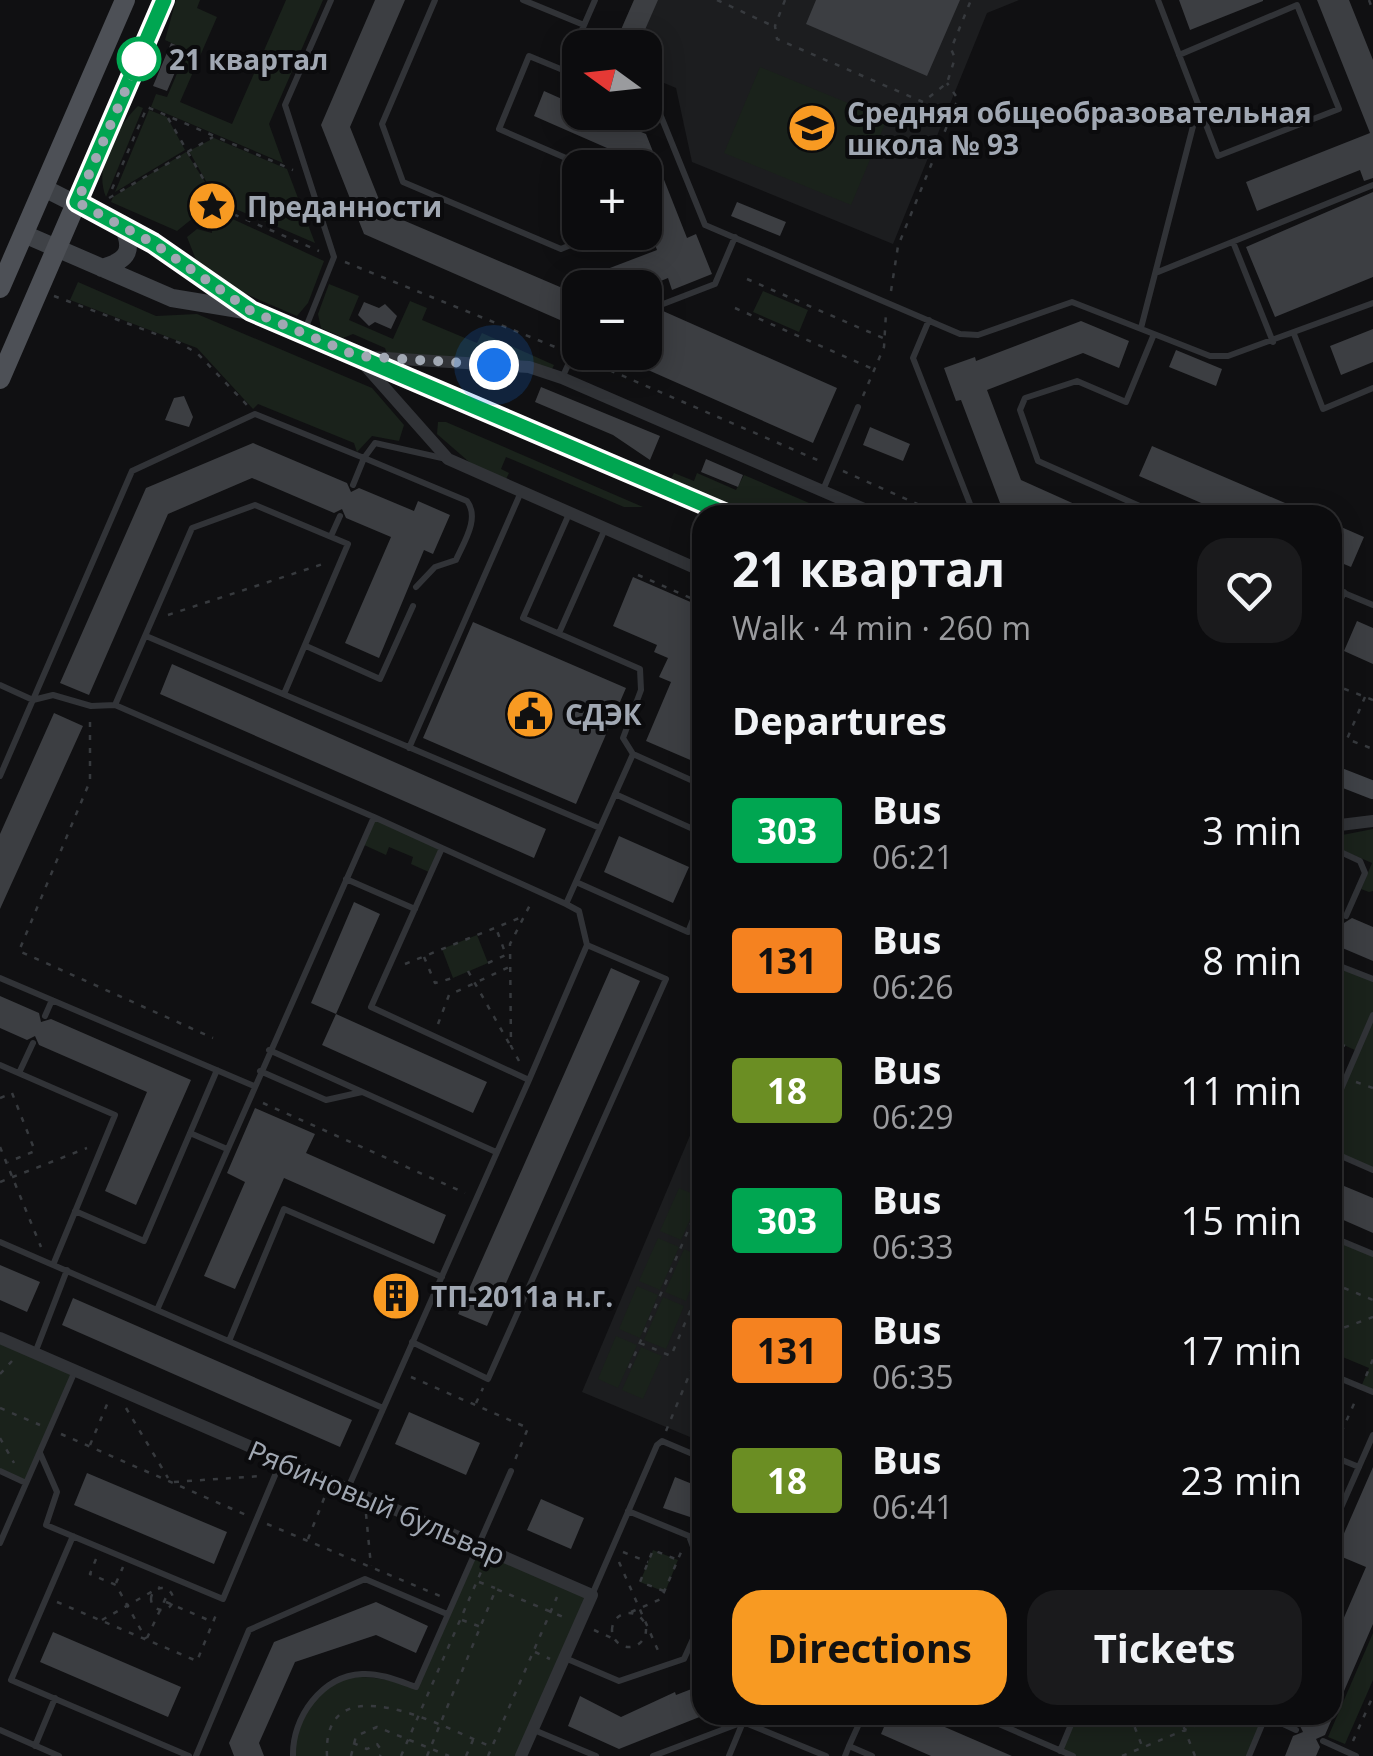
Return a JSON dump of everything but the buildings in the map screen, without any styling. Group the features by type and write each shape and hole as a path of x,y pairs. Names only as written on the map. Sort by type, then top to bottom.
{"main road":[{"path":"0,288 125,0"},
{"path":"0,379 164,0"},
{"path":"44,188 122,224 251,311 706,505"},
{"path":"102,268 119,263 128,255 130,242 122,224"},
{"path":"24,234 172,298 251,311"},
{"path":"1342,778 1373,790"}],"street":[{"path":"357,356 529,367 855,505"},
{"path":"357,356 448,459 692,566"},
{"path":"1342,825 1373,821"},
{"name":"Рябиновый бульвар","path":"0,1338 592,1595"},
{"path":"521,1756 592,1595"}],"lane":[{"path":"304,333 334,258 285,105 331,0"},
{"path":"435,0 382,124 403,182 562,249"},
{"path":"524,0 584,25"},
{"path":"582,30 595,0"},
{"path":"1158,0 1218,156 1339,109 1297,5 1180,55"},
{"path":"562,70 529,56 499,129 562,156"},
{"path":"1142,328 1199,105"},
{"path":"662,120 705,224 960,334 978,335 1072,302 1210,356 1228,356 1373,302"},
{"path":"1158,272 1373,185"},
{"path":"662,304 715,284 735,237"},
{"path":"1233,242 1273,342"},
{"path":"929,320 913,358 970,505"},
{"path":"1136,505 1038,461 1020,410 1025,398 1077,381 1126,402 1154,334"},
{"path":"1294,334 1323,408 1373,388"},
{"path":"562,378 566,370"},
{"path":"823,491 858,407"},
{"path":"0,776 132,471 255,414 467,502 474,516 456,560 435,567 416,587"},
{"path":"353,485 375,443 386,442 448,459"},
{"path":"409,748 522,491"},
{"path":"116,705 192,528 254,505 348,544 284,694"},
{"path":"570,512 524,618 640,668 641,690 623,738 633,754 692,781"},
{"path":"331,536 340,516"},
{"path":"559,633 606,528"},
{"path":"1342,596 1344,592 1373,605"},
{"path":"306,646 380,679 412,606"},
{"path":"146,636 600,828"},
{"path":"0,685 33,700 53,695 91,706 116,705 580,910 587,946 347,1489"},
{"path":"566,904 633,754"},
{"path":"615,794 692,829"},
{"path":"156,1310 374,817"},
{"path":"442,848 371,1007 528,1080"},
{"path":"1342,852 1360,860 1365,873 1346,916"},
{"path":"346,878 415,909"},
{"path":"576,882 688,932 692,922"},
{"path":"412,1342 488,1379 666,979 587,946"},
{"path":"1342,967 1373,979"},
{"path":"0,978 254,1086"},
{"path":"45,1016 52,1000"},
{"path":"1342,1087 1373,1015"},
{"path":"19,1073 32,1042"},
{"path":"269,1050 496,1152"},
{"path":"0,1065 115,1115 50,1263"},
{"path":"75,1212 144,1241 217,1070"},
{"path":"260,1072 326,1100 362,1092"},
{"path":"190,1133 227,1149"},
{"path":"1342,1156 1373,1170"},
{"path":"229,1341 284,1210 442,1278"},
{"path":"1342,1241 1373,1254"},
{"path":"0,1242 382,1408"},
{"path":"29,1351 67,1270"},
{"path":"0,1543 76,1371"},
{"path":"1342,1378 1373,1392"},
{"path":"1342,1505 1373,1436"},
{"path":"592,1595 662,1441 692,1454"},
{"path":"40,1453 57,1492 46,1525 223,1600 281,1460"},
{"path":"1342,1459 1359,1467"},
{"path":"292,1756 305,1710 332,1683 366,1674 416,1687 464,1576 484,1548 511,1470"},
{"path":"0,1471 26,1484"},
{"path":"628,1510 689,1536 692,1544"},
{"path":"72,1536 11,1680 192,1756 249,1630 365,1579 448,1614"},
{"path":"565,1658 619,1681 684,1659 692,1641"},
{"path":"36,1746 55,1698"},
{"path":"653,1756 730,1725"},
{"path":"729,1756 742,1725"},
{"path":"758,1725 826,1756"},
{"path":"845,1756 859,1725"},
{"path":"1008,1725 1073,1756"},
{"path":"1060,1750 1071,1725"},
{"path":"1248,1756 1262,1725"},
{"path":"1285,1725 1296,1730"},
{"path":"533,1729 596,1756"},
{"path":"0,1730 59,1756"},
{"path":"1322,1741 1352,1754"},
{"path":"850,1746 872,1756"}],"path":[{"path":"716,0 775,26"},
{"path":"786,0 775,26 777,39 924,102 946,84 956,58 951,49 971,0"},
{"path":"1369,0 1373,11"},
{"path":"898,246 958,99 946,84"},
{"path":"112,190 147,108 310,177"},
{"path":"166,116 215,199"},
{"path":"108,198 214,136"},
{"path":"747,279 884,339 858,407"},
{"path":"38,290 180,342 198,354 255,414"},
{"path":"735,308 875,370"},
{"path":"152,620 342,558"},
{"path":"638,575 692,599"},
{"path":"1342,688 1373,700"},
{"path":"1365,697 1348,739 1373,749"},
{"path":"90,722 90,781 19,951 213,1038"},
{"path":"511,1046 510,944 537,891"},
{"path":"387,971 524,916"},
{"path":"488,963 506,955 496,928"},
{"path":"424,957 435,983 453,978"},
{"path":"434,1036 449,996 511,966"},
{"path":"468,971 528,1080"},
{"path":"1342,1044 1358,1051"},
{"path":"1346,1078 1373,1088"},
{"path":"0,1098 12,1093 35,1151 7,1163"},
{"path":"250,1097 476,1198"},
{"path":"0,1182 104,1142"},
{"path":"0,1147 50,1263"},
{"path":"629,1368 692,1221"},
{"path":"1342,1287 1373,1300"},
{"path":"640,1343 671,1356 692,1307"},
{"path":"1342,1328 1373,1316"},
{"path":"0,1374 29,1351"},
{"path":"1342,1431 1373,1359"},
{"path":"662,1441 692,1368"},
{"path":"399,1371 528,1428 511,1470"},
{"path":"476,1405 488,1379"},
{"path":"90,1446 114,1388"},
{"path":"114,1388 171,1482"},
{"path":"0,1408 453,1601"},
{"path":"0,1438 26,1484"},
{"path":"171,1482 275,1475"},
{"path":"307,1541 331,1482"},
{"path":"364,1496 372,1568"},
{"path":"614,1638 614,1621 661,1600 689,1536"},
{"path":"100,1548 90,1574 116,1584 146,1639"},
{"path":"401,1756 477,1581 484,1548"},
{"path":"612,1548 648,1562"},
{"path":"612,1548 665,1666"},
{"path":"665,1592 640,1582 648,1562 653,1550 678,1560"},
{"path":"116,1584 126,1559"},
{"path":"464,1576 614,1638 623,1646 635,1646 644,1639 644,1622"},
{"path":"101,1620 175,1579"},
{"path":"146,1639 175,1579"},
{"path":"488,1756 563,1582"},
{"path":"158,1588 169,1591"},
{"path":"158,1588 151,1603 160,1611"},
{"path":"426,1756 496,1589"},
{"path":"169,1591 172,1605"},
{"path":"46,1597 197,1661 223,1600"},
{"path":"164,1602 213,1622"},
{"path":"160,1611 172,1605"},
{"path":"630,1613 644,1622"},
{"path":"460,1619 481,1628"},
{"path":"1352,1754 1373,1696"},
{"path":"327,1756 331,1730 353,1708 378,1703 492,1747"},
{"path":"1134,1725 1143,1747"},
{"path":"1183,1725 1195,1756"},
{"path":"1122,1756 1197,1725"},
{"path":"351,1756 352,1742 371,1727 449,1756"},
{"path":"466,1756 474,1740"},
{"path":"352,1742 366,1749 368,1756"},
{"path":"366,1749 377,1744 382,1755"}],"shaded area":[{"path":"176,0 200,0 197,8 217,17 180,102 232,124 286,0 323,0 269,124 283,163 151,107 156,94 167,97 187,50 165,40"},
{"name":"Средняя общеобразовательная школа № 93","path":"634,0 1019,0 987,13 893,244 692,162 676,88 662,82 662,30 621,30"},
{"path":"760,67 887,119 851,205 724,153"},
{"path":"138,106 143,108 106,197 103,173 109,148"},
{"path":"149,110 167,117 185,150 115,192"},
{"path":"214,138 287,169 315,243 217,201 213,210 324,261 308,303 297,316 202,275 187,237 197,229 212,233 212,226 193,218 177,231 111,202 113,197 186,152 216,199 189,151"},
{"path":"78,282 156,316 197,314 372,388 404,425 399,441 372,436 357,452 354,443 258,404 253,409 197,348 70,300"},
{"path":"329,284 359,296 349,320 393,339 410,301 427,308 422,320 477,343 482,333 554,365 552,369 387,354 385,348 353,334 343,338 321,328 318,314"},
{"path":"763,291 808,310 799,332 753,312"},
{"path":"438,422 446,422 643,507 624,507 506,457 501,469 509,473 506,479 483,474 437,434"},
{"path":"674,473 694,481 697,473 736,490 744,475 814,505 731,505 671,479"},
{"path":"374,817 442,848 431,873 411,864 413,857 389,847 386,855 362,844"},
{"path":"1373,829 1373,891 1361,889 1372,863 1342,850 1342,835"},
{"path":"477,935 488,963 453,978 442,949"},
{"path":"1342,967 1373,979 1373,1170 1342,1156 1342,1088 1357,1051 1342,1044"},
{"path":"692,1131 692,1438 582,1392"},
{"path":"679,1188 692,1194 692,1215 681,1240 660,1231"},
{"path":"658,1238 679,1247 660,1290 639,1281"},
{"path":"1342,1241 1373,1254 1373,1392 1361,1387 1369,1368 1342,1357"},
{"path":"684,1249 692,1253 692,1284 686,1301 665,1292"},
{"path":"637,1286 658,1295 640,1338 619,1329"},
{"path":"663,1297 684,1306 666,1349 644,1340"},
{"path":"616,1336 637,1345 618,1388 598,1379"},
{"path":"0,1338 75,1371 26,1483 0,1471"},
{"path":"641,1347 662,1356 643,1399 622,1390"},
{"path":"477,1545 592,1595 521,1756 293,1756 305,1710 328,1685 370,1677 416,1687"},
{"path":"653,1550 678,1560 665,1592 640,1582"},
{"path":"1373,1633 1373,1680 1345,1744 1328,1737 1333,1725 1342,1725 1342,1705"},
{"path":"1072,1725 1261,1725 1247,1756 1076,1756 1061,1750"}],"bus line":[{"name":"303","path":"164,0 77,202 153,243 251,311 706,505"}],"place":[{"name":"21 квартал","path":"139,59"},
{"name":"Средняя общеобразовательная школа № 93","path":"812,128"},
{"name":"Преданности","path":"212,206"},
{"name":"СДЭК","path":"530,714"},
{"name":"ТП-2011а н.г.","path":"396,1296"}],"route":[{"path":"139,59 77,202 153,243 251,311 357,356 494,365"}]}
